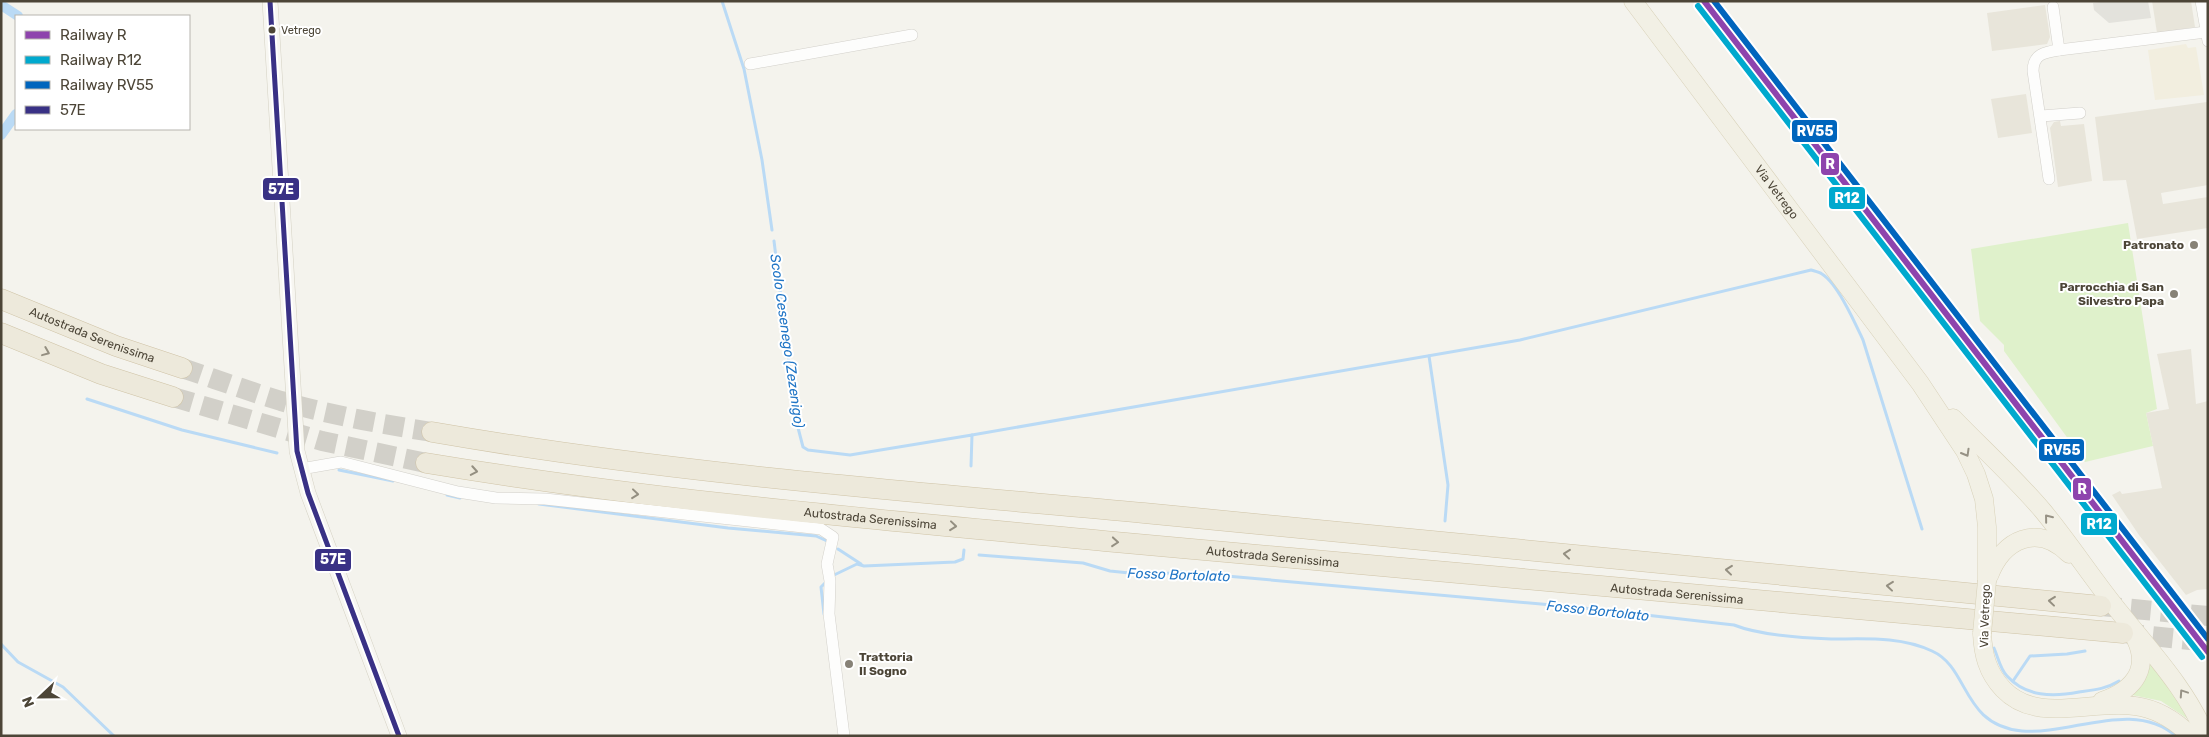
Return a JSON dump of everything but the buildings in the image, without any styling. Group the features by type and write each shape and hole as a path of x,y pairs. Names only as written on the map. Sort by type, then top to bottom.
{"highway":[{"name":"Autostrada Serenissima","path":"1,299 116,346 182,368"},
{"path":"1,333 101,374 173,397"},
{"path":"432,432 517,447 602,458 828,483 2101,606"},
{"name":"Autostrada Serenissima","path":"426,463 604,490 1517,580 2123,624"}],"main road":[{"path":"270,1 290,337 301,469 399,736"},
{"name":"Via Vetrego","path":"1633,1 1920,383 1965,451 1980,486 1987,527 1987,582 1982,633 1986,662 1998,684 2009,695 2032,707 2127,705 2151,709 2170,718 2191,736"},
{"name":"Via Vetrego","path":"1920,383 2021,487 2072,547 2123,624 2170,674 2196,715 2206,736"},
{"path":"1987,582 1996,560 2004,550 2016,542 2034,537 2058,544 2087,571"},
{"path":"2090,705 2123,693 2132,684 2139,671 2140,650 2123,624"}],"street":[{"path":"2049,179 2034,62 2042,53 2059,50 2207,36 2201,1"},
{"path":"2053,7 2059,50"},
{"path":"750,64 912,35"},
{"path":"2041,116 2080,112"},
{"path":"301,469 341,462 458,492 496,498 545,500 821,529 833,537 828,555 829,614 844,736"}],"shaded area":[{"path":"2148,1 2151,18 2109,23 2094,10 2093,3"},
{"path":"2152,1 2191,1 2195,27 2157,33"},
{"path":"2045,5 2050,37 2047,44 1992,51 1987,13"},
{"path":"2186,44 2188,48 2196,47 2204,95 2155,100 2148,50"},
{"path":"2026,94 2032,133 1998,138 1991,99"},
{"path":"2207,102 2208,185 2161,193 2163,204 2208,197 2208,228 2137,239 2126,180 2103,181 2095,117"},
{"path":"2060,121 2061,126 2084,124 2092,181 2058,187 2050,128 2054,122"},
{"path":"2191,349 2196,404 2208,401 2208,589 2197,590 2186,595 2139,535 2112,495 2120,491 2122,494 2162,488 2146,413 2169,409 2157,354"}],"green space":[{"path":"2128,223 2157,409 2146,413 2153,446 2085,462 2004,351 2004,345 1980,321 1971,249"},
{"path":"2145,651 2191,721 2161,701 2132,695"}],"waterway":[{"name":"Scolo Cesenego (Zezenigo)","path":"722,1 744,69 762,160 772,230"},
{"path":"1,5 16,15"},
{"path":"1,135 15,115"},
{"path":"774,241 796,420 803,447 808,450 850,455 972,435 971,466"},
{"name":"Fosso Bortolato","path":"972,435 1520,340 1811,270 1822,274 1834,286 1846,304 1863,340 1922,529"},
{"path":"1429,356 1448,485 1445,521"},
{"path":"87,399 182,430 277,453"},
{"path":"339,470 393,481"},
{"path":"447,495 460,498"},
{"path":"539,504 728,528 816,536 827,541"},
{"path":"838,549 861,564"},
{"name":"Scolo Cesenego (Zezenigo)","path":"832,576 857,564 864,566 955,562 963,559 964,550"},
{"name":"Fosso Bortolato","path":"979,555 1083,563 1110,571 1149,575 1181,572 1575,607 1734,625 1768,634 1795,637 1895,641 1920,646 1944,659 1954,670 1977,708 2002,727 2022,731 2041,731 2122,719 2141,720 2159,725 2176,736"},
{"name":"Scolo Cesenego (Zezenigo)","path":"824,614 821,587 828,580"},
{"path":"1,644 18,662 63,687 114,736"},
{"path":"1994,648 2007,676 2014,683 2031,692 2050,695 2069,694 2100,689 2119,681"},
{"path":"2013,681 2030,656 2085,651"}],"tunnel":[{"path":"182,368 300,406 356,419 432,432"},
{"path":"173,397 322,441 426,463"},
{"path":"2101,606 2208,616"},
{"path":"2123,633 2208,642"}],"rail line":[{"name":"R","path":"1704,1 2208,652"},
{"name":"RV55","path":"1714,1 2208,639"},
{"name":"R12","path":"1698,6 2202,657"}],"transit line":[{"name":"57E","path":"270,1 297,451 308,493 399,736"}],"place":[{"name":"Vetrego","path":"272,30"},
{"name":"Patronato","path":"2194,245"},
{"name":"Parrocchia di San Silvestro Papa","path":"2174,294"},
{"name":"Trattoria Il Sogno","path":"849,664"}]}
